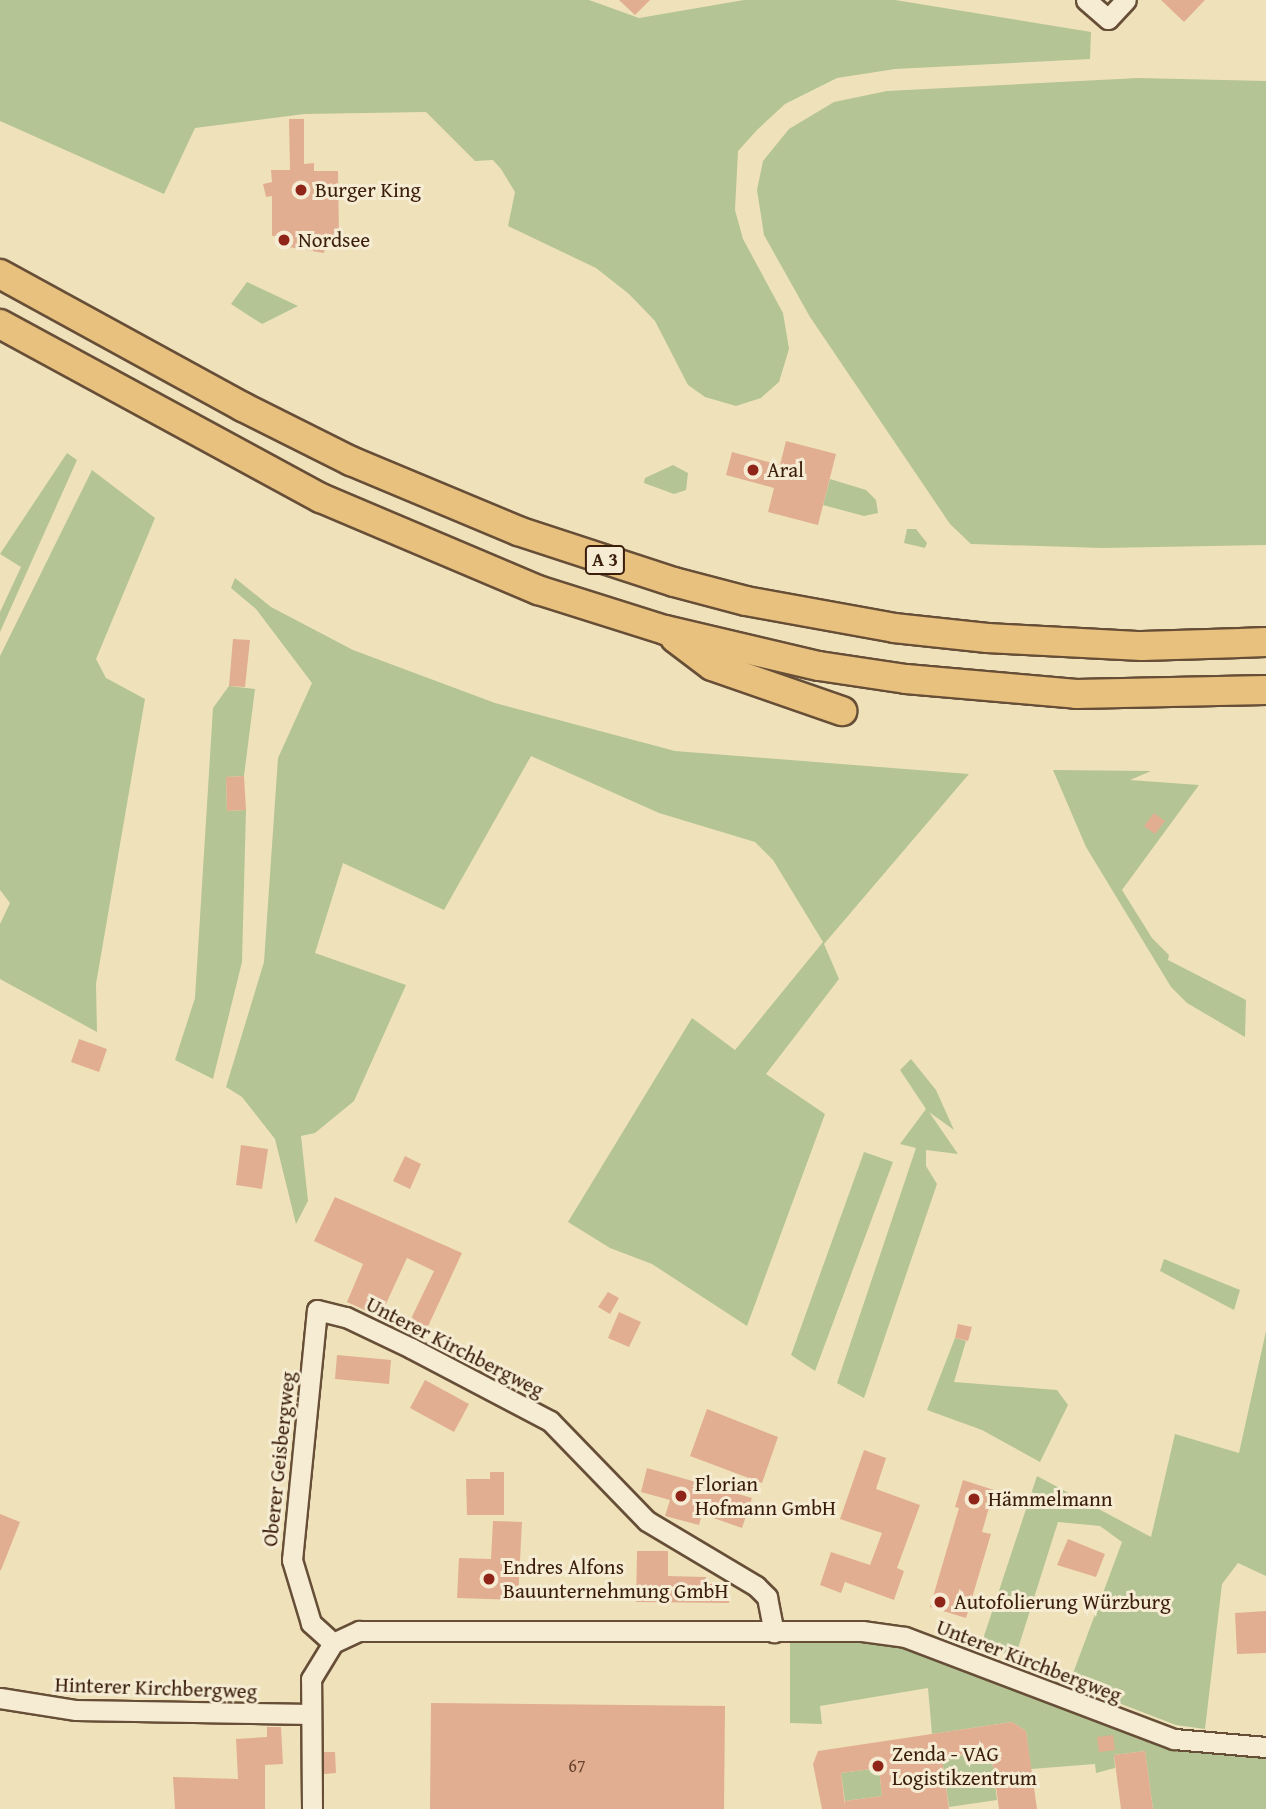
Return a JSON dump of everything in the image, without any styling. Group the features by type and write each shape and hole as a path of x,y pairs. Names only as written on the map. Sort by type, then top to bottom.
{"highway":[{"name":"A 3","path":"0,274 243,407 351,461 518,531 674,582 746,601 894,628 987,638 1142,646 1266,642"},
{"name":"A 3","path":"0,324 132,399 333,503 538,590 665,630 819,666 989,687 1089,694 1266,690"},
{"path":"665,630 712,666 842,711"}],"street":[{"path":"1086,0 1108,19 1126,0"},
{"name":"Unterer Kirchbergweg","path":"317,1310 346,1317 550,1421 647,1521 756,1587 767,1597 774,1632"},
{"name":"Oberer Geisbergweg","path":"317,1310 292,1560 311,1623 333,1643"},
{"name":"Unterer Kirchbergweg","path":"333,1643 359,1631 862,1631 905,1637 1174,1739 1266,1747"},
{"path":"312,1809 311,1679 333,1643"},
{"name":"Hinterer Kirchbergweg","path":"0,1698 76,1710 311,1714"}],"green space":[{"path":"0,0 589,0 639,18 744,0 895,0 1091,32 1090,59 895,69 837,78 785,104 757,130 738,151 735,210 743,239 783,313 789,349 779,382 761,398 736,406 705,397 688,385 655,321 629,294 596,268 508,226 515,192 501,169 493,160 475,161 426,112 304,114 195,128 164,194 0,121"},
{"path":"1138,78 1266,81 1266,545 1102,548 971,544 950,524 810,317 764,235 757,190 763,161 789,129 834,102 887,91"},
{"path":"247,282 298,306 262,324 231,304"},
{"path":"67,453 77,460 0,632 0,612 21,567 0,554"},
{"path":"673,465 688,473 686,490 674,494 644,483 645,478"},
{"path":"92,470 155,518 96,659 106,678 145,699 96,984 97,1032 0,979 0,924 10,903 0,890 0,656"},
{"path":"830,479 866,490 876,500 878,513 864,516 823,505"},
{"path":"907,529 916,529 927,543 925,548 904,543"},
{"path":"235,578 271,607 353,650 495,703 675,751 969,774 824,944 839,979 766,1074 825,1114 747,1326 652,1264 610,1248 568,1222 692,1018 735,1050 823,942 773,860 755,842 659,813 531,756 444,910 343,863 315,953 406,985 354,1101 315,1133 301,1136 308,1201 296,1224 275,1139 242,1097 226,1087 264,962 278,758 312,683 256,609 231,588"},
{"path":"229,686 255,689 244,776 226,777 227,811 246,810 242,962 213,1079 175,1060 195,998 213,708"},
{"path":"1053,770 1151,771 1130,780 1199,785 1122,890 1152,938 1169,955 1168,960 1246,1000 1245,1037 1187,1003 1171,987 1086,847"},
{"path":"911,1059 936,1090 954,1130 929,1112 958,1154 926,1150 926,1166 937,1184 864,1398 837,1383 916,1148 900,1144 926,1109 900,1070"},
{"path":"864,1152 893,1162 815,1371 791,1355"},
{"path":"1164,1259 1240,1290 1234,1310 1160,1271"},
{"path":"1266,1331 1266,1576 1238,1563 1222,1584 1205,1729 1176,1725 1069,1684 1122,1542 1100,1526 1058,1522 1015,1658 982,1642 1037,1476 1151,1537 1175,1434 1239,1453"},
{"path":"955,1338 966,1341 954,1382 1057,1390 1068,1405 1040,1462 982,1430 927,1410"},
{"path":"862,1631 1104,1716 1266,1747 1266,1809 1153,1809 1145,1751 1114,1755 1115,1768 1096,1773 1095,1764 1031,1769 1026,1731 1012,1722 932,1734 928,1688 820,1706 822,1724 790,1723 790,1632"},
{"path":"991,1751 997,1800 949,1807 942,1758"},
{"path":"879,1768 882,1796 845,1801 841,1773"}],"building":[{"path":"619,0 650,0 635,15"},
{"path":"1161,0 1205,0 1184,22"},
{"name":"Burger King","path":"289,119 304,119 304,164 314,163 314,171 338,171 339,237 327,237 324,253 277,245 277,236 272,236 272,196 266,197 263,184 272,182 271,170 290,170"},
{"path":"786,441 836,454 818,525 768,512 774,488 726,475 732,452 780,465"},
{"path":"233,639 250,640 245,687 229,686"},
{"path":"244,776 246,810 227,811 226,777"},
{"path":"1154,813 1165,821 1155,834 1144,826"},
{"path":"79,1039 107,1049 99,1072 71,1062"},
{"path":"241,1145 268,1149 262,1189 236,1185"},
{"path":"405,1156 421,1164 410,1189 393,1181"},
{"path":"335,1197 462,1253 424,1335 407,1327 434,1271 407,1258 380,1317 347,1302 363,1264 314,1241"},
{"path":"608,1292 619,1298 610,1314 598,1307"},
{"path":"619,1312 641,1322 629,1347 608,1338"},
{"path":"958,1324 972,1327 968,1341 955,1338"},
{"path":"337,1355 391,1360 389,1384 335,1379"},
{"path":"425,1380 469,1404 454,1432 410,1408"},
{"path":"707,1409 778,1437 762,1483 690,1456"},
{"path":"864,1450 886,1458 876,1489 920,1505 897,1568 904,1571 894,1600 845,1582 841,1593 820,1585 831,1552 870,1565 882,1533 840,1519"},
{"name":"Florian Hofmann GmbH","path":"647,1468 752,1498 742,1528 702,1514 699,1525 665,1516 670,1500 641,1492"},
{"path":"490,1472 504,1472 504,1515 467,1515 466,1479 490,1479"},
{"path":"963,1480 994,1490 982,1532 991,1534 966,1618 930,1607 959,1508 955,1507"},
{"path":"0,1514 20,1522 1,1570 0,1570"},
{"name":"Endres Alfons Bauunternehmung GmbH","path":"493,1521 522,1522 518,1600 457,1598 459,1558 491,1559"},
{"path":"1068,1539 1105,1554 1096,1577 1057,1565"},
{"path":"637,1551 668,1551 668,1576 706,1577 705,1584 729,1584 729,1603 636,1602"},
{"path":"1266,1611 1266,1653 1237,1654 1235,1613"},
{"path":"431,1703 725,1706 724,1809 430,1809"},
{"name":"Zenda - VAG Logistikzentrum","path":"1012,1722 1026,1731 1037,1809 999,1809 991,1751 942,1758 949,1809 822,1809 813,1764 818,1751","holes":["879,1768 882,1796 845,1801 845,1805 841,1773"]},
{"path":"267,1727 281,1727 283,1764 265,1765 265,1809 175,1809 173,1777 238,1779 236,1739 267,1737"},
{"path":"1113,1735 1115,1750 1099,1752 1097,1737"},
{"path":"1145,1751 1153,1809 1121,1809 1114,1755"},
{"path":"324,1752 335,1752 336,1773 324,1774"}],"place":[{"name":"Burger King","path":"301,190"},
{"name":"Nordsee","path":"284,240"},
{"name":"Aral","path":"753,470"},
{"name":"Florian Hofmann GmbH","path":"681,1496"},
{"name":"Hämmelmann","path":"974,1499"},
{"name":"Endres Alfons Bauunternehmung GmbH","path":"489,1579"},
{"name":"Autofolierung Würzburg","path":"940,1602"},
{"name":"Zenda - VAG Logistikzentrum","path":"878,1766"}]}
